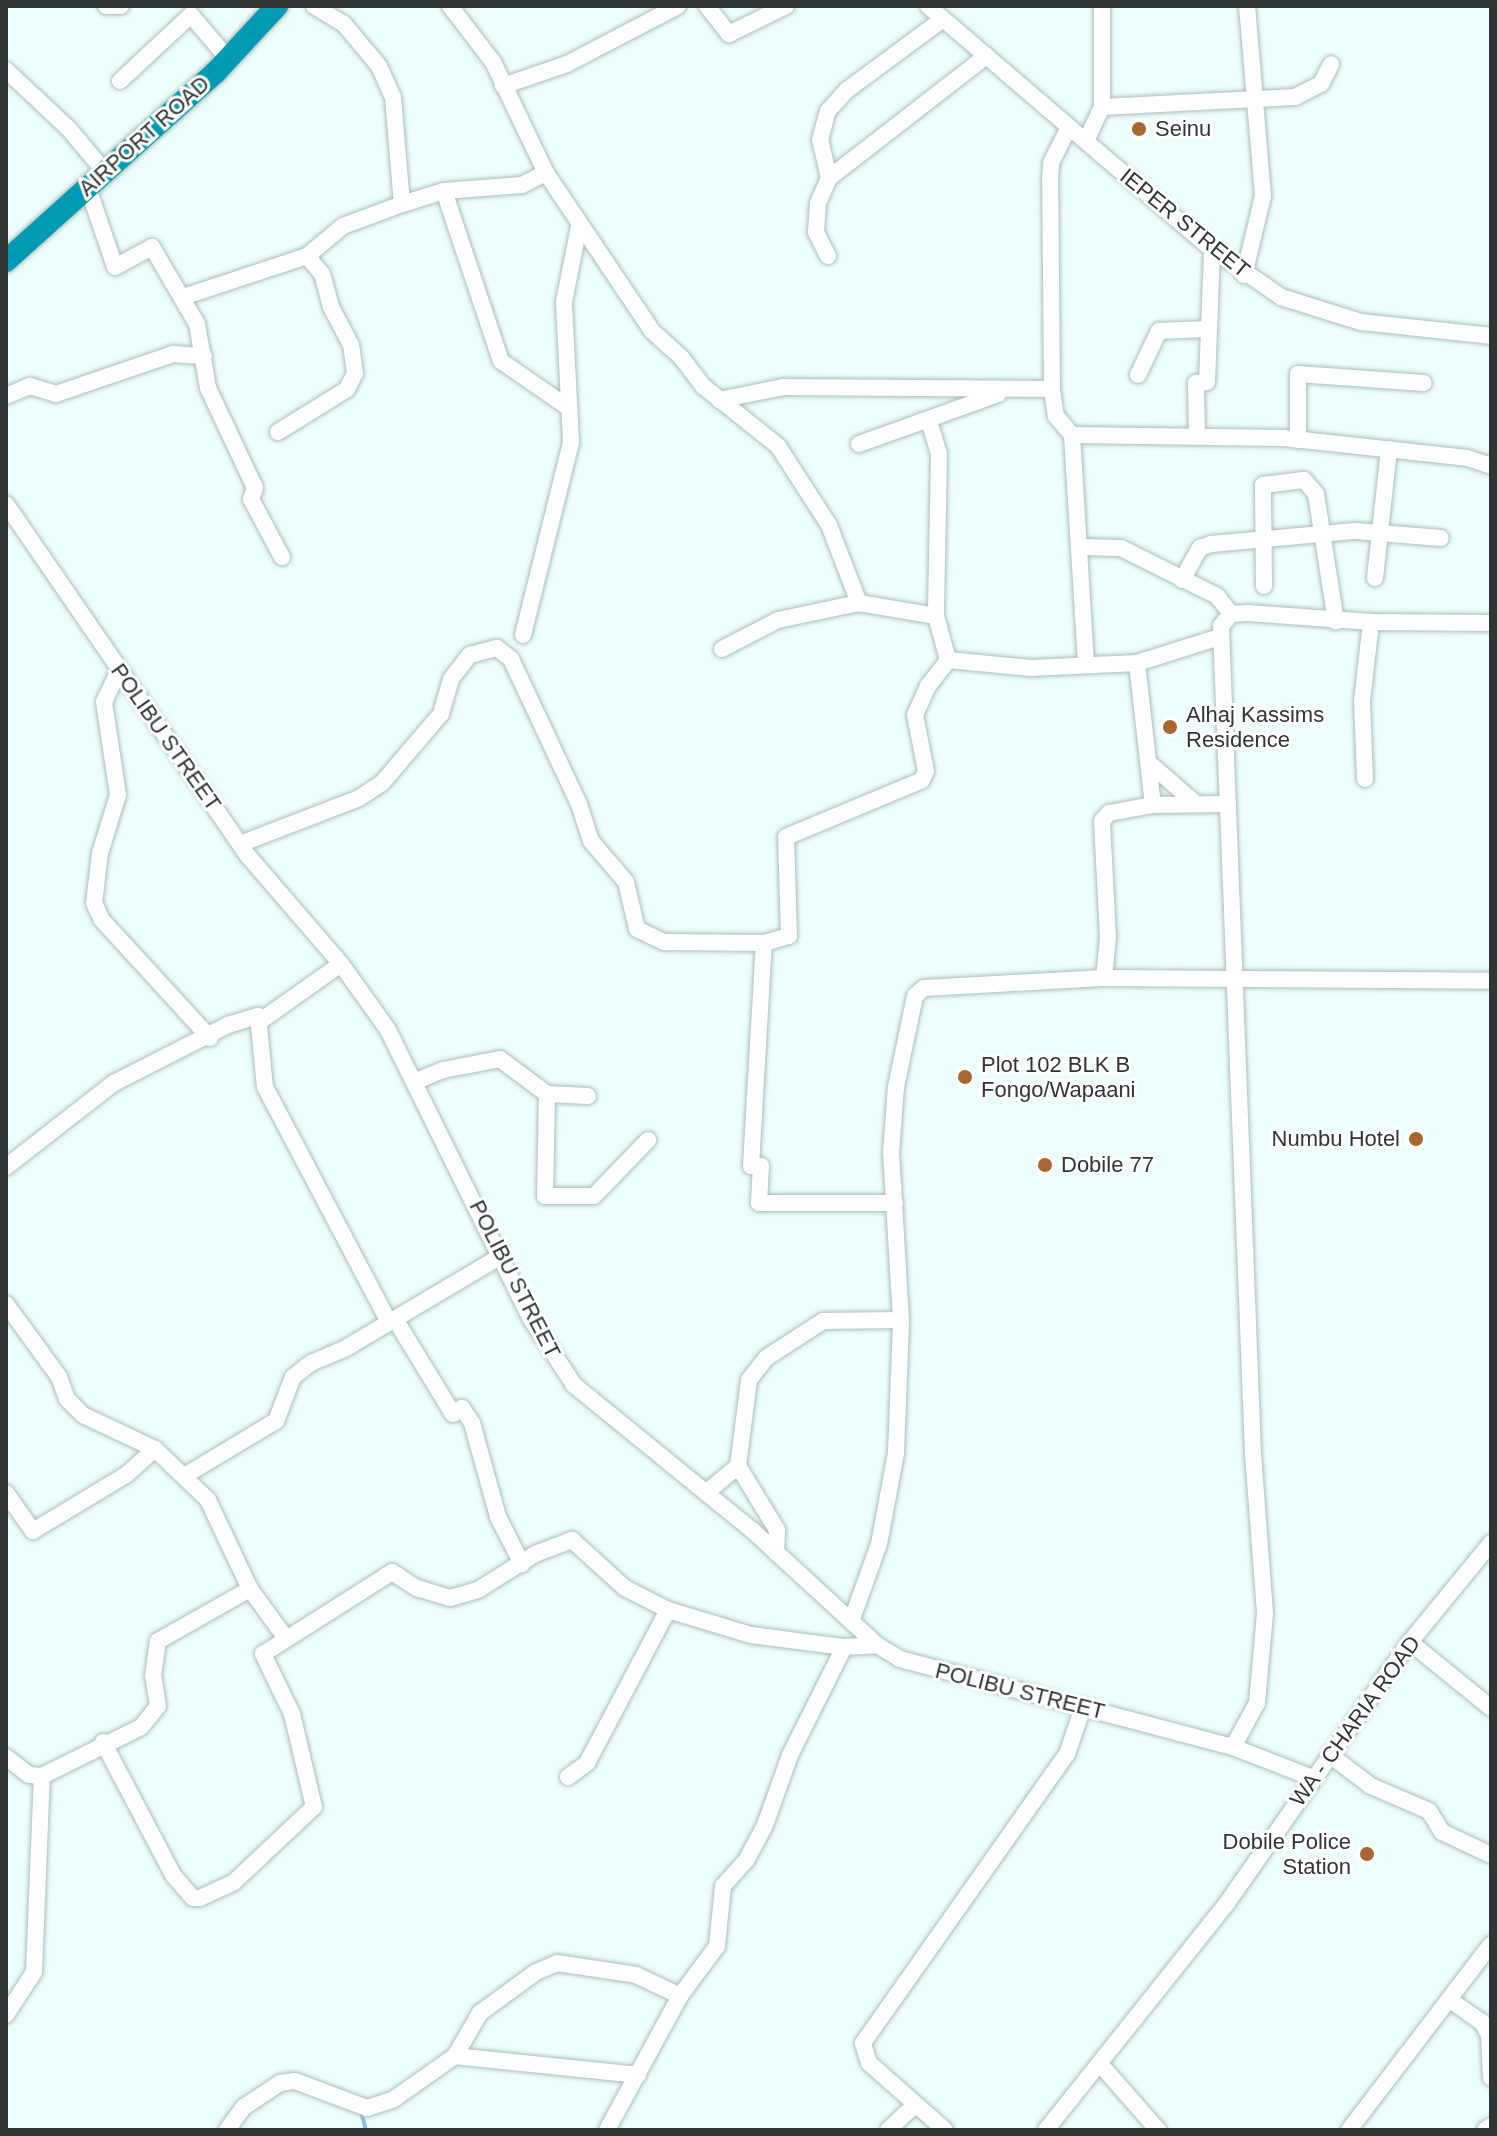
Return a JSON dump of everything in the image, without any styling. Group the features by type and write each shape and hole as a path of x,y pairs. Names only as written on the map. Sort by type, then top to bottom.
{"highway":[{"name":"AIRPORT ROAD","path":"6,261 229,60 277,6"}],"street":[{"path":"106,6 121,6"},
{"path":"314,6 344,24 379,66 393,97 402,204"},
{"path":"450,6 493,62 546,173 652,331 719,400 744,414 778,446 829,525 859,603"},
{"path":"503,86 567,64 678,6"},
{"path":"707,6 729,34 786,6"},
{"name":"IEPER STREET","path":"928,6 1244,275 1324,314 1491,336"},
{"path":"1086,141 1102,107 1102,6"},
{"path":"1244,275 1263,196 1247,6"},
{"path":"120,81 196,10 229,60"},
{"path":"829,178 820,140 828,111 847,90 943,19"},
{"path":"828,256 816,232 818,203 829,178 986,56"},
{"path":"1102,107 1295,97 1321,84 1331,64"},
{"path":"6,70 68,128 105,172"},
{"path":"1069,127 1051,163 1052,389 1056,416 1072,435 1086,662"},
{"path":"183,297 307,256 343,226 402,204 444,191 522,185 546,173"},
{"path":"88,188 115,267 152,247 183,297 197,324 208,388 255,488 251,499 282,557"},
{"path":"444,191 501,361 569,408"},
{"path":"523,635 571,442 564,302 579,226"},
{"path":"1197,436 1196,383 1207,382 1206,329 1212,249"},
{"path":"278,432 347,389 355,373 351,345 331,307 322,274 307,256"},
{"path":"1138,375 1159,331 1206,329"},
{"path":"6,396 30,386 56,394 173,354 204,356"},
{"path":"1298,440 1298,374 1424,383"},
{"path":"719,400 783,387 1052,389"},
{"path":"859,444 1011,390"},
{"path":"240,844 359,798 382,783 441,714 451,679 470,655 497,648 511,659 579,804 591,841 626,882 637,929 664,942 764,943 789,936 786,837 850,814 925,776 915,715 948,660 936,616 939,454 929,421"},
{"path":"1072,435 1298,440 1389,449 1491,466"},
{"path":"1375,578 1389,449"},
{"path":"1264,586 1260,540 1263,485 1291,478 1314,488 1336,621"},
{"name":"POLIBU STREET","path":"6,504 240,844 341,964 416,1081 531,1319 574,1385 707,1492 852,1619 877,1645 927,1668 1233,1747 1313,1778"},
{"path":"1182,580 1200,548 1322,534 1381,533 1441,538"},
{"path":"1081,547 1121,548 1217,596 1231,614 1336,621 1491,623"},
{"path":"722,649 778,620 859,603 936,616"},
{"path":"1231,614 1221,626 1220,637 1253,1453 1265,1613 1257,1703 1233,1747"},
{"path":"1365,779 1362,701 1371,622"},
{"path":"948,660 1031,668 1086,662 1137,663 1220,637"},
{"path":"1137,663 1153,805"},
{"path":"119,670 104,702 118,795 100,853 94,903 102,920 210,1038"},
{"path":"1149,763 1194,802"},
{"path":"1104,978 1108,937 1102,821 1109,813 1153,805 1194,802 1228,804"},
{"path":"764,943 751,1166 761,1166 759,1203 895,1203"},
{"path":"258,1016 259,1022 341,964"},
{"path":"852,1619 879,1544 896,1453 901,1320 892,1122 915,996 924,988 1104,978 1235,976 1491,981"},
{"path":"6,1167 114,1083 210,1038 228,1025 258,1016"},
{"path":"258,1016 265,1087 392,1320 453,1414 462,1408 472,1423 498,1517 522,1564"},
{"path":"416,1081 443,1070 500,1059 547,1094 588,1096"},
{"path":"547,1094 545,1196 594,1196 648,1140"},
{"path":"186,1475 276,1421 293,1377 311,1363 501,1256"},
{"path":"6,1304 59,1377 67,1399 83,1415 155,1449 186,1475 208,1500 250,1589 285,1637"},
{"path":"776,1553 777,1530 738,1466 749,1380 766,1358 823,1321 901,1320"},
{"path":"6,1493 33,1531 126,1475 155,1449"},
{"path":"707,1492 738,1466"},
{"path":"103,1742 173,1875 193,1898 207,1897 234,1882 314,1807 292,1714 263,1654 285,1637 392,1572 417,1588 450,1598 478,1590 572,1540 625,1588 668,1610 751,1635 844,1647 877,1645"},
{"name":"WA - CHARIA ROAD","path":"1046,2130 1227,1903 1410,1642 1491,1543"},
{"path":"6,1757 29,1775 42,1776 103,1742 141,1727 155,1714 154,1648 158,1641 250,1589"},
{"path":"568,1777 587,1763 668,1610"},
{"path":"1410,1642 1491,1708"},
{"path":"607,2130 680,1996 717,1946 723,1886 747,1859 765,1825 790,1755 844,1647"},
{"path":"945,2130 914,2106 863,2056 868,2030 1067,1754 1083,1707"},
{"path":"1330,1755 1371,1786 1429,1811 1442,1832 1491,1855"},
{"path":"6,2015 12,1995 34,1972 42,1776"},
{"path":"1349,2130 1491,1944"},
{"path":"227,2130 244,2107 280,2083 295,2081 367,2108 394,2099 455,2056 480,2013 557,1963 636,1975 680,1996"},
{"path":"1450,2000 1482,2022 1489,2035 1491,2078"},
{"path":"455,2056 638,2075"},
{"path":"1100,2064 1158,2130"},
{"path":"888,2130 914,2106"},
{"path":"1485,2130 1491,2126"}],"waterway":[{"path":"362,2115 366,2130"}],"place":[{"name":"Seinu","path":"1139,129"},
{"name":"Alhaj Kassims Residence","path":"1170,727"},
{"name":"Plot 102 BLK B Fongo/Wapaani","path":"965,1077"},
{"name":"Numbu Hotel","path":"1416,1139"},
{"name":"Dobile 77","path":"1045,1165"},
{"name":"Dobile Police Station","path":"1367,1854"}]}
